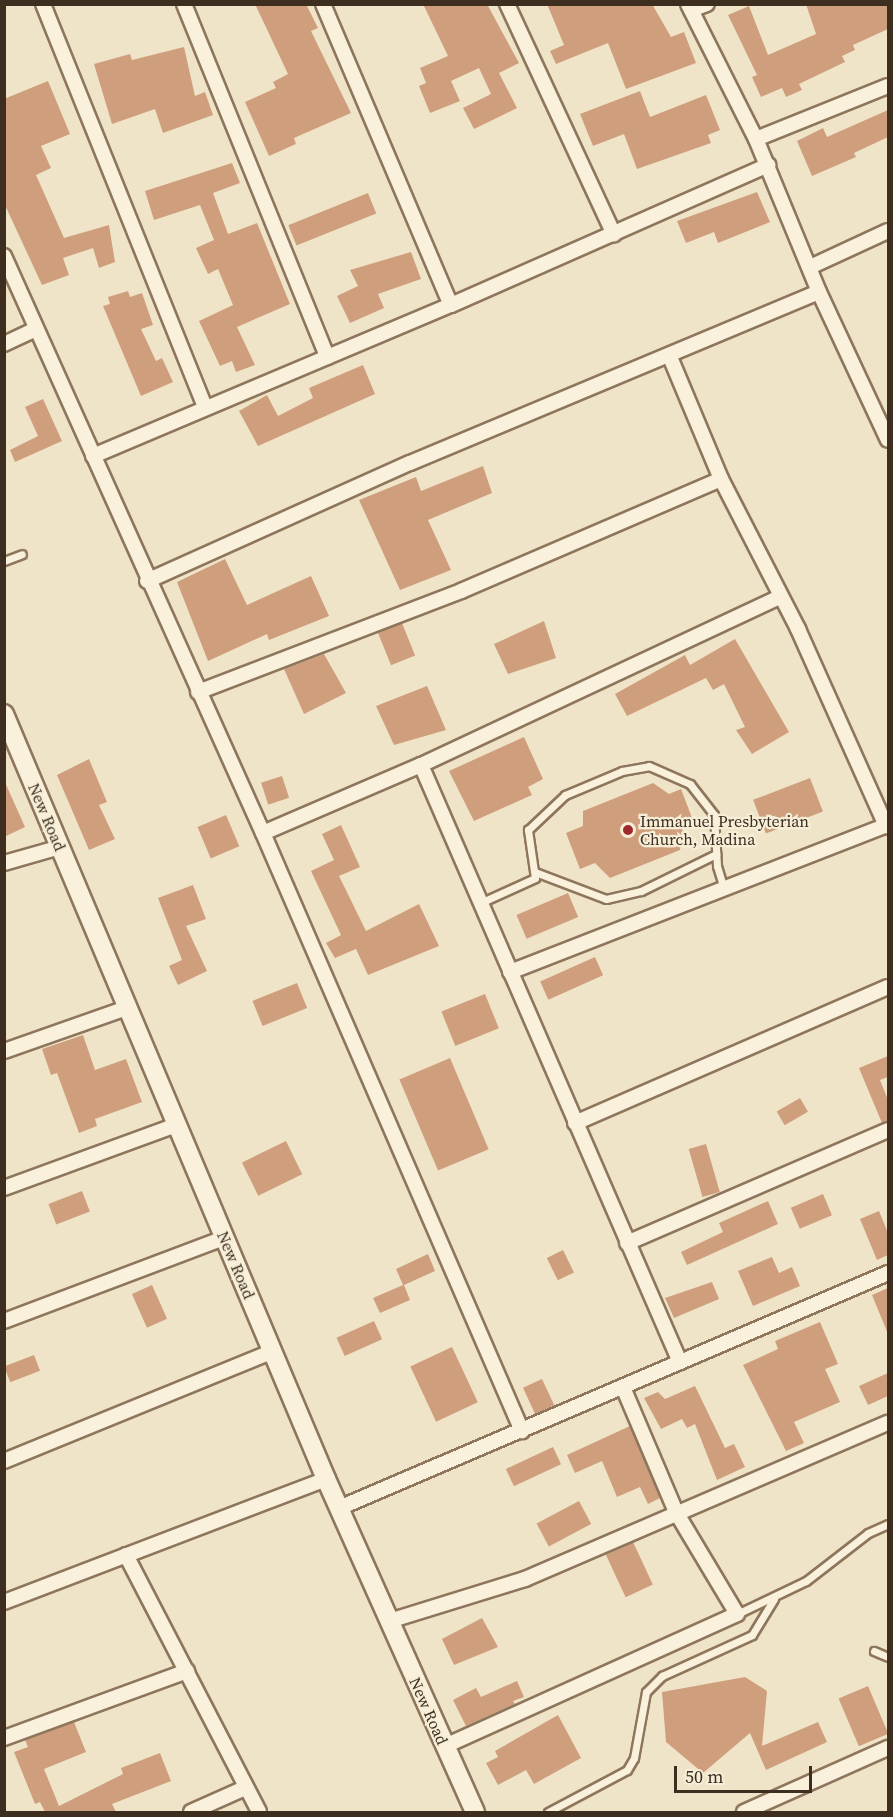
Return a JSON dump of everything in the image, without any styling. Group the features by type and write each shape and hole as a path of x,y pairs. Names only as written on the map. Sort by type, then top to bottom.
{"street":[{"path":"43,4 205,407"},
{"path":"184,4 327,357"},
{"path":"323,4 452,305"},
{"path":"507,4 614,234"},
{"path":"707,4 690,7 768,165 819,291 888,440"},
{"path":"756,139 888,86"},
{"path":"93,456 452,305 768,165"},
{"path":"810,267 888,231"},
{"path":"4,256 147,581 263,833 522,1431"},
{"path":"147,581 410,463 670,357 819,291"},
{"path":"4,344 36,329"},
{"path":"510,972 887,825 780,597 721,479 670,357"},
{"path":"198,692 461,591 721,479"},
{"path":"263,833 421,765 780,597"},
{"name":"New Road","path":"4,714 326,1479 475,1812"},
{"path":"421,765 680,1362"},
{"path":"4,863 60,847"},
{"path":"575,1123 888,987"},
{"path":"4,1051 128,1008"},
{"path":"4,1188 176,1125"},
{"path":"627,1242 888,1130"},
{"path":"4,1321 224,1238"},
{"path":"339,1508 888,1273"},
{"path":"4,1461 273,1351"},
{"path":"445,1746 737,1614 676,1512 623,1387"},
{"path":"389,1621 525,1579 676,1512 888,1423"},
{"path":"4,1602 326,1479"},
{"path":"126,1555 259,1812"},
{"path":"4,1738 187,1671"},
{"path":"744,1812 888,1748"},
{"path":"192,1812 245,1788"}],"lane":[{"path":"4,561 22,554"},
{"path":"480,903 531,882 535,872 528,830 565,795 588,782 649,766 668,771 699,793 714,815 716,854 724,889"},
{"path":"535,872 606,899 641,891 716,854"},
{"path":"737,1614 774,1599 806,1581 868,1533 888,1524"},
{"path":"548,1812 627,1770 634,1758 646,1692 662,1676 752,1635 774,1599"},
{"path":"874,1651 888,1657"}],"building":[{"path":"255,4 306,4 318,28 311,31 351,113 294,138 296,144 269,156 245,102 276,88 273,82 288,74"},
{"path":"423,4 487,4 519,63 499,73 517,108 474,129 463,108 491,94 479,68 451,81 460,101 430,113 419,86 426,83 420,68 448,56"},
{"path":"547,4 652,4 671,37 684,32 696,63 626,89 608,43 556,64 550,51 564,45"},
{"path":"806,4 888,4 888,29 853,45 855,50 842,56 845,62 799,84 802,90 786,97 782,88 761,97 752,77 757,75 728,15 749,6 768,55 816,34"},
{"path":"184,47 195,96 205,92 213,115 163,133 155,109 112,124 94,64 130,54 132,60"},
{"path":"48,81 70,134 41,146 51,168 36,175 64,238 109,225 115,262 99,268 93,248 63,258 69,275 42,285 4,203 4,99"},
{"path":"640,91 650,117 706,95 720,130 708,135 711,143 637,169 624,134 593,146 580,114"},
{"path":"888,110 888,137 854,153 856,157 812,176 797,141 823,128 827,137"},
{"path":"232,163 240,183 213,193 228,234 257,223 290,304 237,327 255,365 236,372 232,361 220,366 199,321 233,305 218,269 208,274 196,248 214,240 200,205 154,220 145,191"},
{"path":"757,192 770,222 718,243 714,232 686,243 677,221"},
{"path":"368,193 376,213 297,246 288,225"},
{"path":"411,252 421,279 378,294 384,308 350,323 337,296 358,286 350,270"},
{"path":"128,291 130,297 142,293 153,325 141,329 156,361 162,358 173,382 141,396 103,306 110,304 108,297"},
{"path":"363,365 375,394 258,446 239,411 267,395 278,416 313,398 309,388"},
{"path":"43,399 62,441 15,462 10,450 38,436 25,407"},
{"path":"483,466 492,493 428,520 451,570 400,590 359,500 416,477 421,491"},
{"path":"225,559 247,605 311,576 329,616 269,640 267,634 208,661 177,582"},
{"path":"544,621 556,658 508,674 494,644"},
{"path":"402,623 415,655 391,665 378,633"},
{"path":"735,639 789,732 752,754 736,730 745,727 724,684 713,690 706,678 627,716 615,694 685,655 690,665"},
{"path":"324,654 346,693 304,714 284,669"},
{"path":"427,686 446,730 394,745 376,706"},
{"path":"524,737 543,779 528,787 532,795 474,821 449,771"},
{"path":"89,759 107,802 99,805 115,839 89,850 57,775"},
{"path":"282,776 289,798 268,805 261,783"},
{"path":"810,778 823,812 766,833 753,800"},
{"path":"4,780 25,827 4,837"},
{"name":"Immanuel Presbyterian Church, Madina","path":"653,783 669,794 681,789 694,823 683,827 680,850 610,878 595,863 580,869 566,833 583,826 583,811"},
{"path":"226,815 239,846 211,858 197,827"},
{"path":"341,825 360,867 339,876 366,931 419,904 439,946 368,975 356,949 335,958 326,943 341,935 311,871 334,860 322,834"},
{"path":"193,885 206,919 186,926 207,971 178,985 169,966 182,960 158,898"},
{"path":"568,893 578,917 527,939 516,915"},
{"path":"595,957 603,975 548,1000 540,981"},
{"path":"297,983 307,1008 263,1026 252,1001"},
{"path":"485,994 499,1028 455,1046 441,1012"},
{"path":"83,1035 95,1070 126,1059 142,1102 95,1119 97,1126 79,1133 57,1073 51,1075 42,1049"},
{"path":"888,1056 888,1077 880,1080 888,1100 888,1121 882,1123 859,1068"},
{"path":"450,1058 489,1149 438,1171 399,1079"},
{"path":"800,1098 808,1112 785,1125 777,1112"},
{"path":"286,1141 302,1174 258,1196 242,1162"},
{"path":"706,1144 720,1192 702,1197 689,1149"},
{"path":"82,1191 90,1212 56,1224 48,1204"},
{"path":"823,1194 832,1215 800,1229 791,1208"},
{"path":"768,1201 778,1224 687,1265 681,1252 723,1232 719,1223"},
{"path":"879,1211 888,1233 888,1255 877,1260 860,1219"},
{"path":"563,1250 574,1272 558,1280 547,1258"},
{"path":"428,1254 435,1271 404,1285 410,1300 380,1313 373,1298 403,1285 396,1269"},
{"path":"772,1257 779,1273 792,1267 800,1286 753,1306 738,1271"},
{"path":"712,1282 719,1299 674,1318 665,1298"},
{"path":"152,1285 167,1319 147,1328 132,1294"},
{"path":"888,1288 888,1334 872,1295"},
{"path":"374,1321 382,1339 345,1356 337,1338"},
{"path":"820,1322 838,1364 825,1369 840,1402 794,1422 804,1443 786,1451 743,1365 778,1349 775,1341"},
{"path":"452,1347 478,1402 436,1422 410,1366"},
{"path":"34,1355 40,1371 10,1382 4,1366"},
{"path":"888,1373 888,1396 868,1405 859,1386"},
{"path":"542,1379 554,1405 535,1414 523,1388"},
{"path":"695,1386 725,1448 734,1444 745,1467 717,1480 695,1424 687,1428 682,1419 661,1429 644,1398 658,1392 665,1399"},
{"path":"630,1426 660,1498 648,1504 640,1487 617,1497 602,1461 575,1473 567,1455"},
{"path":"553,1447 561,1464 514,1486 506,1469"},
{"path":"579,1501 591,1524 549,1546 537,1524"},
{"path":"633,1542 653,1585 626,1597 606,1555"},
{"path":"482,1618 498,1647 454,1665 442,1639"},
{"path":"745,1677 767,1691 762,1746 818,1722 827,1742 766,1770 750,1733 703,1773 666,1742 662,1692"},
{"path":"517,1681 524,1697 513,1701 515,1704 466,1726 453,1700 476,1688 481,1697"},
{"path":"868,1686 888,1734 859,1746 839,1699"},
{"path":"558,1715 581,1758 534,1784 526,1770 498,1785 486,1763 498,1757 495,1751"},
{"path":"74,1722 86,1752 44,1769 59,1806 123,1774 121,1768 160,1753 171,1781 112,1804 116,1812 45,1812 40,1802 35,1804 14,1752 28,1747 25,1740"}],"place":[{"name":"Immanuel Presbyterian Church, Madina","path":"628,830"}]}
